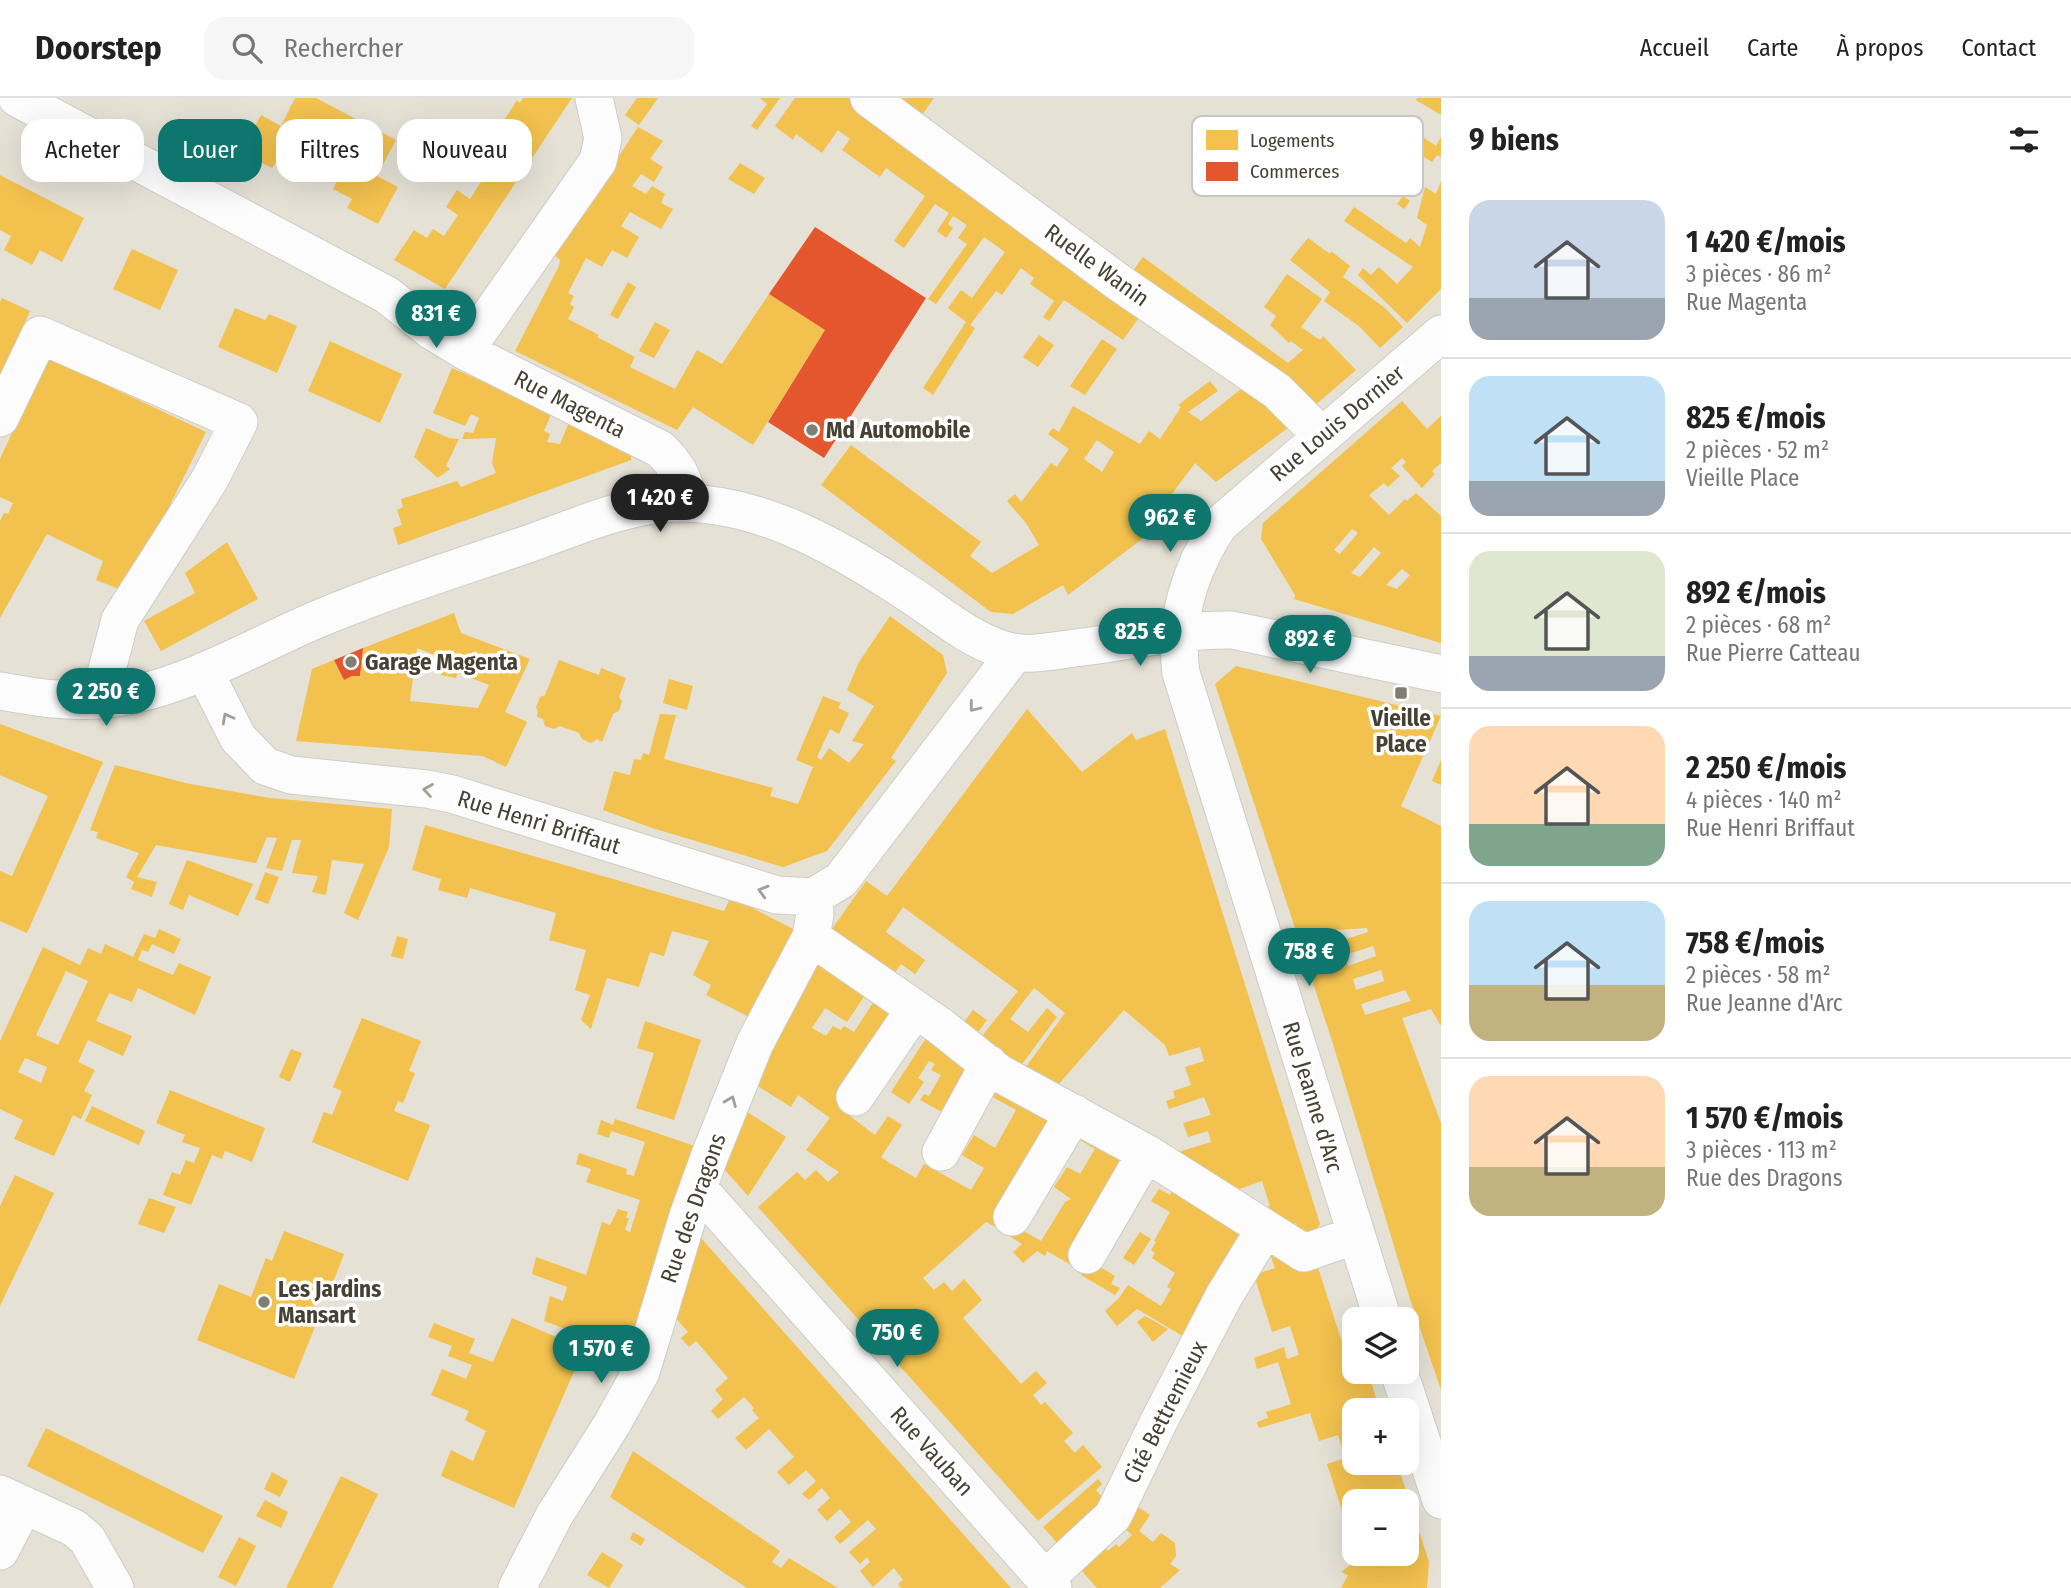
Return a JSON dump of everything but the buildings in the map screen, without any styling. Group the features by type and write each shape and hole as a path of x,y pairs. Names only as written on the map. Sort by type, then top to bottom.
{"street":[{"path":"465,351 598,161 603,138 594,98"},
{"name":"Ruelle Wanin","path":"869,98 1121,284 1277,391 1322,436"},
{"name":"Rue Magenta","path":"30,101 387,295 432,331 465,351 660,449 676,464 689,502"},
{"name":"Rue Louis Dornier","path":"1179,634 1186,594 1200,557 1219,525 1233,510 1441,334"},
{"path":"0,418 40,335 239,422 210,479 120,620 99,700"},
{"path":"0,691 54,700 99,700 158,688 204,671 319,619 438,575 633,509 689,502 744,511 807,535 895,585 976,638 1015,653 1216,630 1241,632 1441,674"},
{"name":"Rue Jeanne d'Arc","path":"1179,634 1181,673 1379,1307"},
{"path":"813,897 841,880 1015,653"},
{"name":"Rue Henri Briffaut","path":"204,671 238,738 265,766 291,775 452,794 777,895 813,897"},
{"name":"Rue des Dragons","path":"517,1588 554,1516 641,1372 698,1188 755,1043 811,937 815,914 813,897"},
{"path":"811,937 915,1009 999,1073 1146,1153 1304,1253 1356,1235"},
{"path":"855,1097 915,1009"},
{"path":"941,1152 989,1065"},
{"path":"1012,1217 1074,1112"},
{"path":"1087,1255 1146,1153"},
{"name":"Rue Vauban","path":"698,1188 1049,1583"},
{"name":"Cité Bettremieux","path":"1049,1583 1113,1516 1224,1296 1265,1229"},
{"path":"1403,1384 1441,1500"},
{"path":"0,1551 12,1499 74,1528 87,1539 115,1588"}],"shaded area":[{"path":"0,98 1441,98 1441,1588 0,1588"}],"place":[{"name":"Md Automobile","path":"812,430"},
{"name":"Garage Magenta","path":"351,662"},
{"name":"Vieille Place","path":"1401,693"},
{"name":"Les Jardins Mansart","path":"264,1302"}]}
